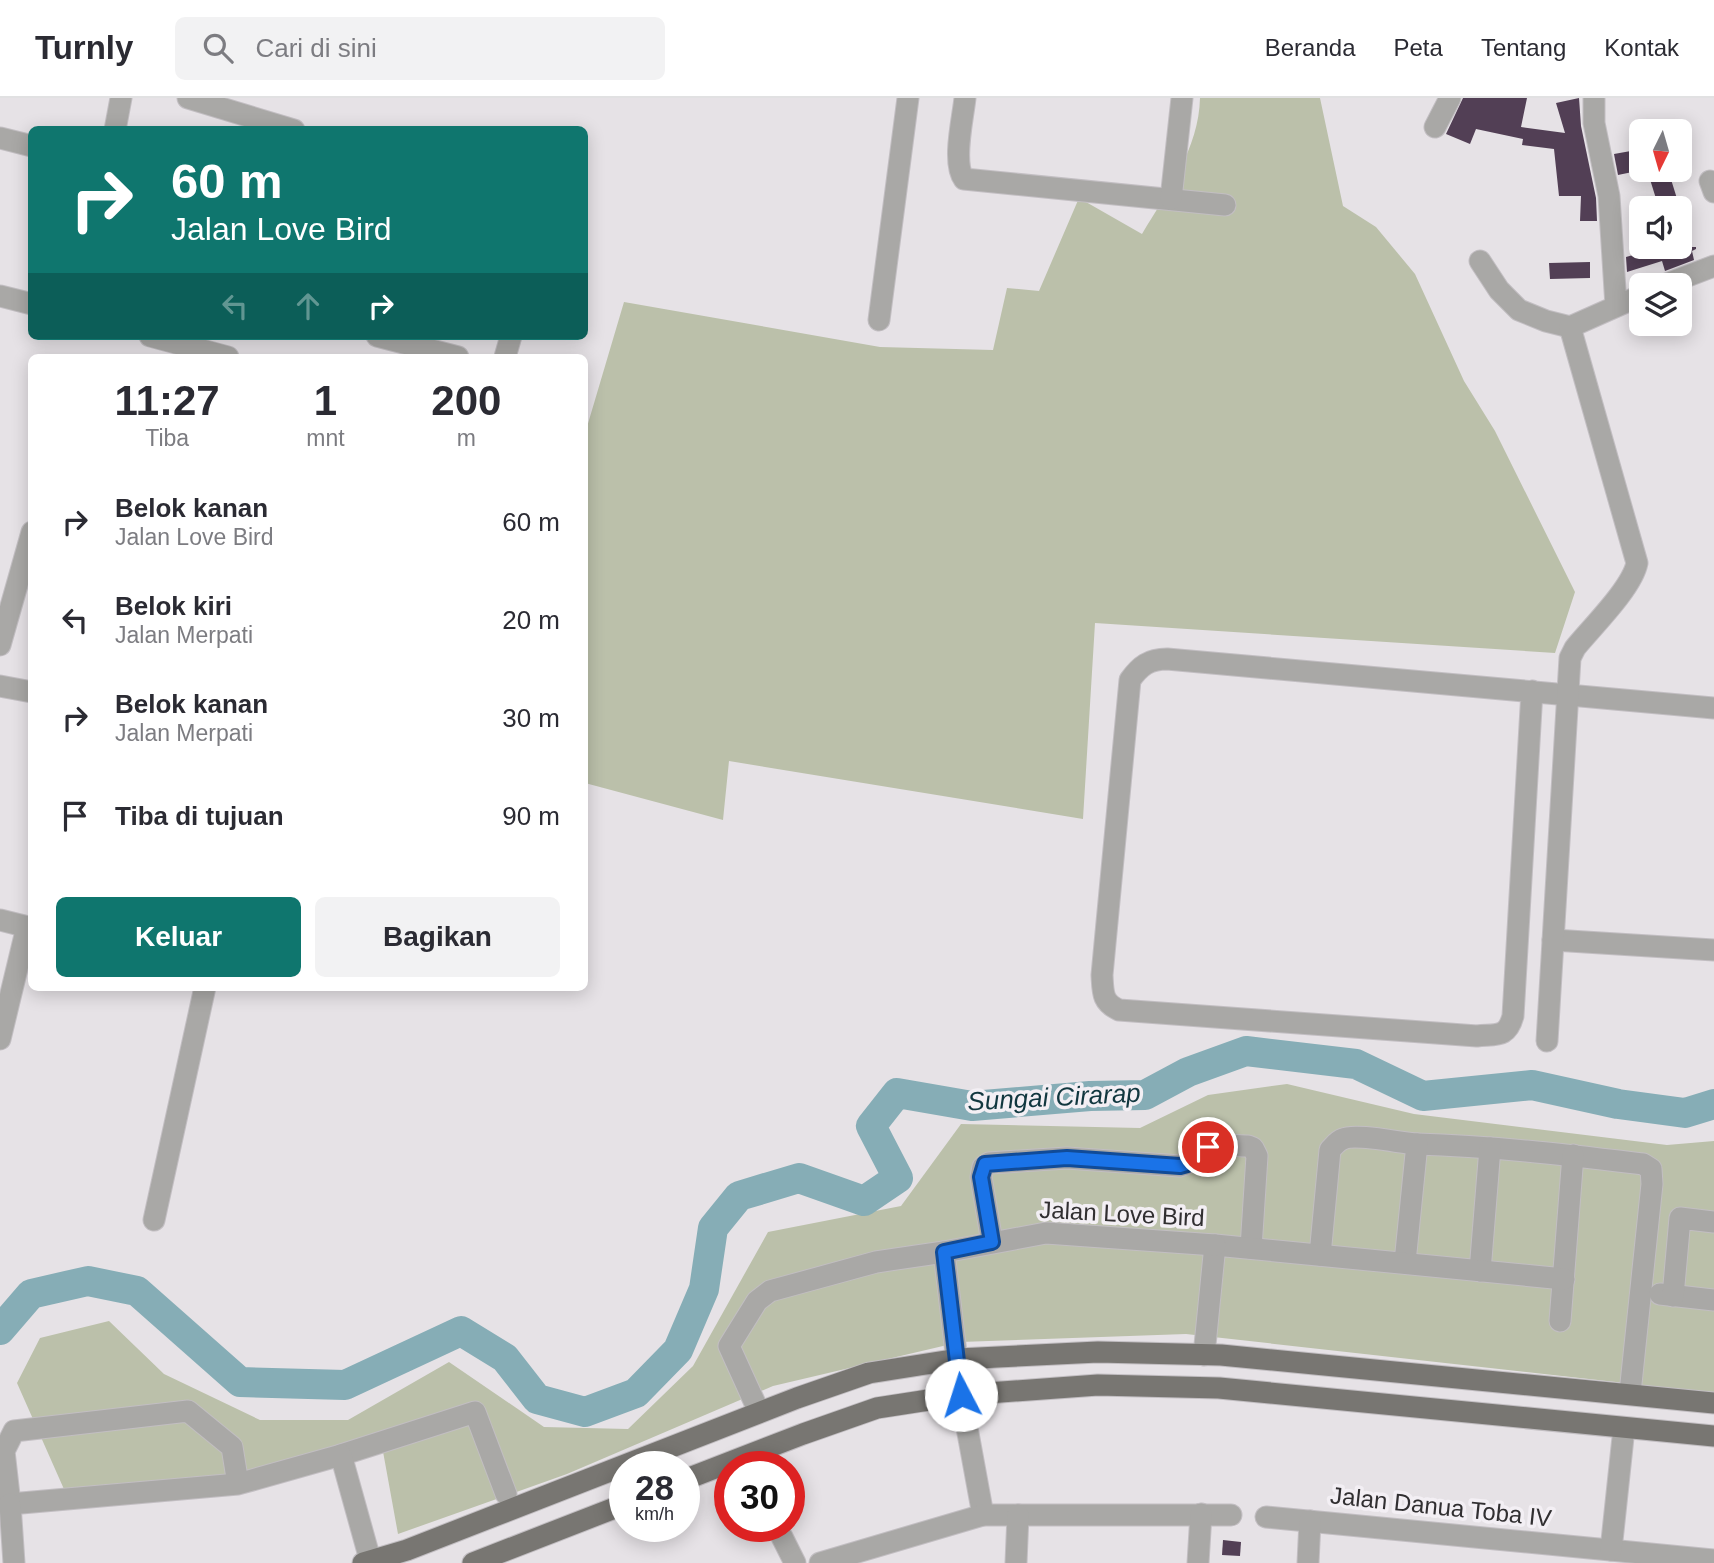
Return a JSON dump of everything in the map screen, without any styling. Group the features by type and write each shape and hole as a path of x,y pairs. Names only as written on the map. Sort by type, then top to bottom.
{"main road":[{"path":"700,1474 960,1378 1098,1352 1204,1355 1714,1403"},
{"path":"368,1562 420,1545 759,1412 869,1373 1098,1385 1219,1388 1714,1436"},
{"path":"1656,1430 1661,1398"},
{"path":"473,1563 609,1510"}],"street":[{"path":"116,126 121,98"},
{"path":"188,98 269,126"},
{"path":"879,320 908,98"},
{"path":"965,98 958,162 959,174 964,179 1225,205"},
{"path":"1171,199 1182,98"},
{"path":"1435,127 1450,98"},
{"path":"1594,98 1594,123 1609,196 1616,306"},
{"path":"0,138 28,145"},
{"path":"1480,261 1499,290 1519,310 1545,321 1570,327 1629,300"},
{"path":"1692,274 1714,266"},
{"path":"0,296 28,303"},
{"path":"1547,1041 1570,658 1575,648 1628,584 1637,563 1570,327"},
{"path":"165,340 217,354"},
{"path":"392,340 446,354"},
{"path":"0,645 28,545"},
{"path":"1532,691 1513,1016 1504,1033 1477,1036 1119,1010 1103,998 1102,975 1130,680 1144,664 1156,659 1167,659 1567,694 1714,708"},
{"path":"0,686 28,691"},
{"path":"0,920 28,927"},
{"path":"0,1039 28,931"},
{"path":"1553,940 1714,950"},
{"path":"154,1220 204,991"},
{"path":"1320,1255 1330,1150 1335,1144 1349,1137 1417,1144 1490,1147 1643,1164 1651,1169 1652,1184 1630,1393"},
{"path":"1405,1262 1417,1144"},
{"path":"992,1242 981,1177 983,1167 989,1163 1067,1158 1180,1166 1187,1164 1208,1147 1248,1146 1253,1148 1257,1156 1251,1248"},
{"path":"1480,1271 1490,1147"},
{"path":"1560,1321 1573,1155"},
{"path":"1673,1296 1681,1218 1714,1222"},
{"name":"Jalan Love Bird","path":"759,1412 729,1348 730,1342 757,1301 764,1295 780,1286 876,1262 992,1242 1054,1233 1251,1248 1564,1279"},
{"path":"1204,1355 1216,1245"},
{"path":"944,1252 960,1378 983,1515"},
{"path":"1641,1292 1714,1300"},
{"path":"14,1563 4,1451 14,1432 188,1411 232,1447 238,1484"},
{"path":"10,1504 238,1484 341,1455 475,1412 506,1494"},
{"path":"1611,1550 1624,1428"},
{"path":"341,1455 368,1562"},
{"path":"1198,1563 1201,1514"},
{"path":"820,1563 983,1515 1231,1515"},
{"path":"1016,1563 1018,1515"},
{"name":"Jalan Danua Toba IV","path":"1266,1517 1576,1555 1611,1550 1684,1560 1714,1560"},
{"path":"1308,1563 1310,1521"},
{"path":"784,1542 795,1563"}],"green space":[{"path":"1200,98 1320,98 1343,206 1376,227 1415,274 1464,381 1495,431 1575,592 1555,653 1095,623 1083,819 729,761 723,820 588,784 588,424 624,302 880,347 993,350 1007,288 1039,291 1079,198 1142,234 1180,169 1188,152"},
{"path":"1287,1084 1414,1114 1667,1145 1714,1141 1714,1393 1186,1334 960,1342 773,1386 621,1451 609,1451 609,1456 567,1474 398,1534 382,1446 205,1485 67,1496 17,1383 40,1338 109,1321 164,1374 260,1420 348,1420 449,1362 544,1427 628,1429 693,1366 768,1232 901,1206 961,1124 1140,1128 1208,1095"}],"building":[{"path":"1463,98 1527,98 1521,127 1565,133 1556,103 1579,98 1581,126 1596,198 1597,221 1580,221 1581,196 1559,196 1554,149 1522,145 1523,139 1476,129 1470,144 1446,134"},
{"path":"1629,151 1629,173 1618,175 1614,154"},
{"path":"1651,182 1672,182 1676,196 1655,196"},
{"path":"1692,251 1694,260 1665,271 1662,261 1627,272 1626,257 1692,259"},
{"path":"1590,262 1590,278 1550,279 1549,263"},
{"path":"1223,1540 1241,1542 1240,1556 1222,1555"}],"waterway":[{"name":"Sungai Cirarap","path":"0,1330 31,1294 88,1281 137,1291 240,1382 345,1385 461,1331 505,1358 537,1399 585,1412 636,1393 678,1350 704,1289 713,1228 739,1196 799,1178 864,1201 898,1178 871,1126 897,1093 972,1106 1090,1096 1145,1095 1188,1072 1246,1051 1356,1064 1423,1096 1532,1085 1618,1104 1685,1113 1714,1104"}],"route":[{"path":"961,1395 944,1252 992,1242 981,1177 985,1164 1067,1158 1184,1166 1208,1147"}]}
